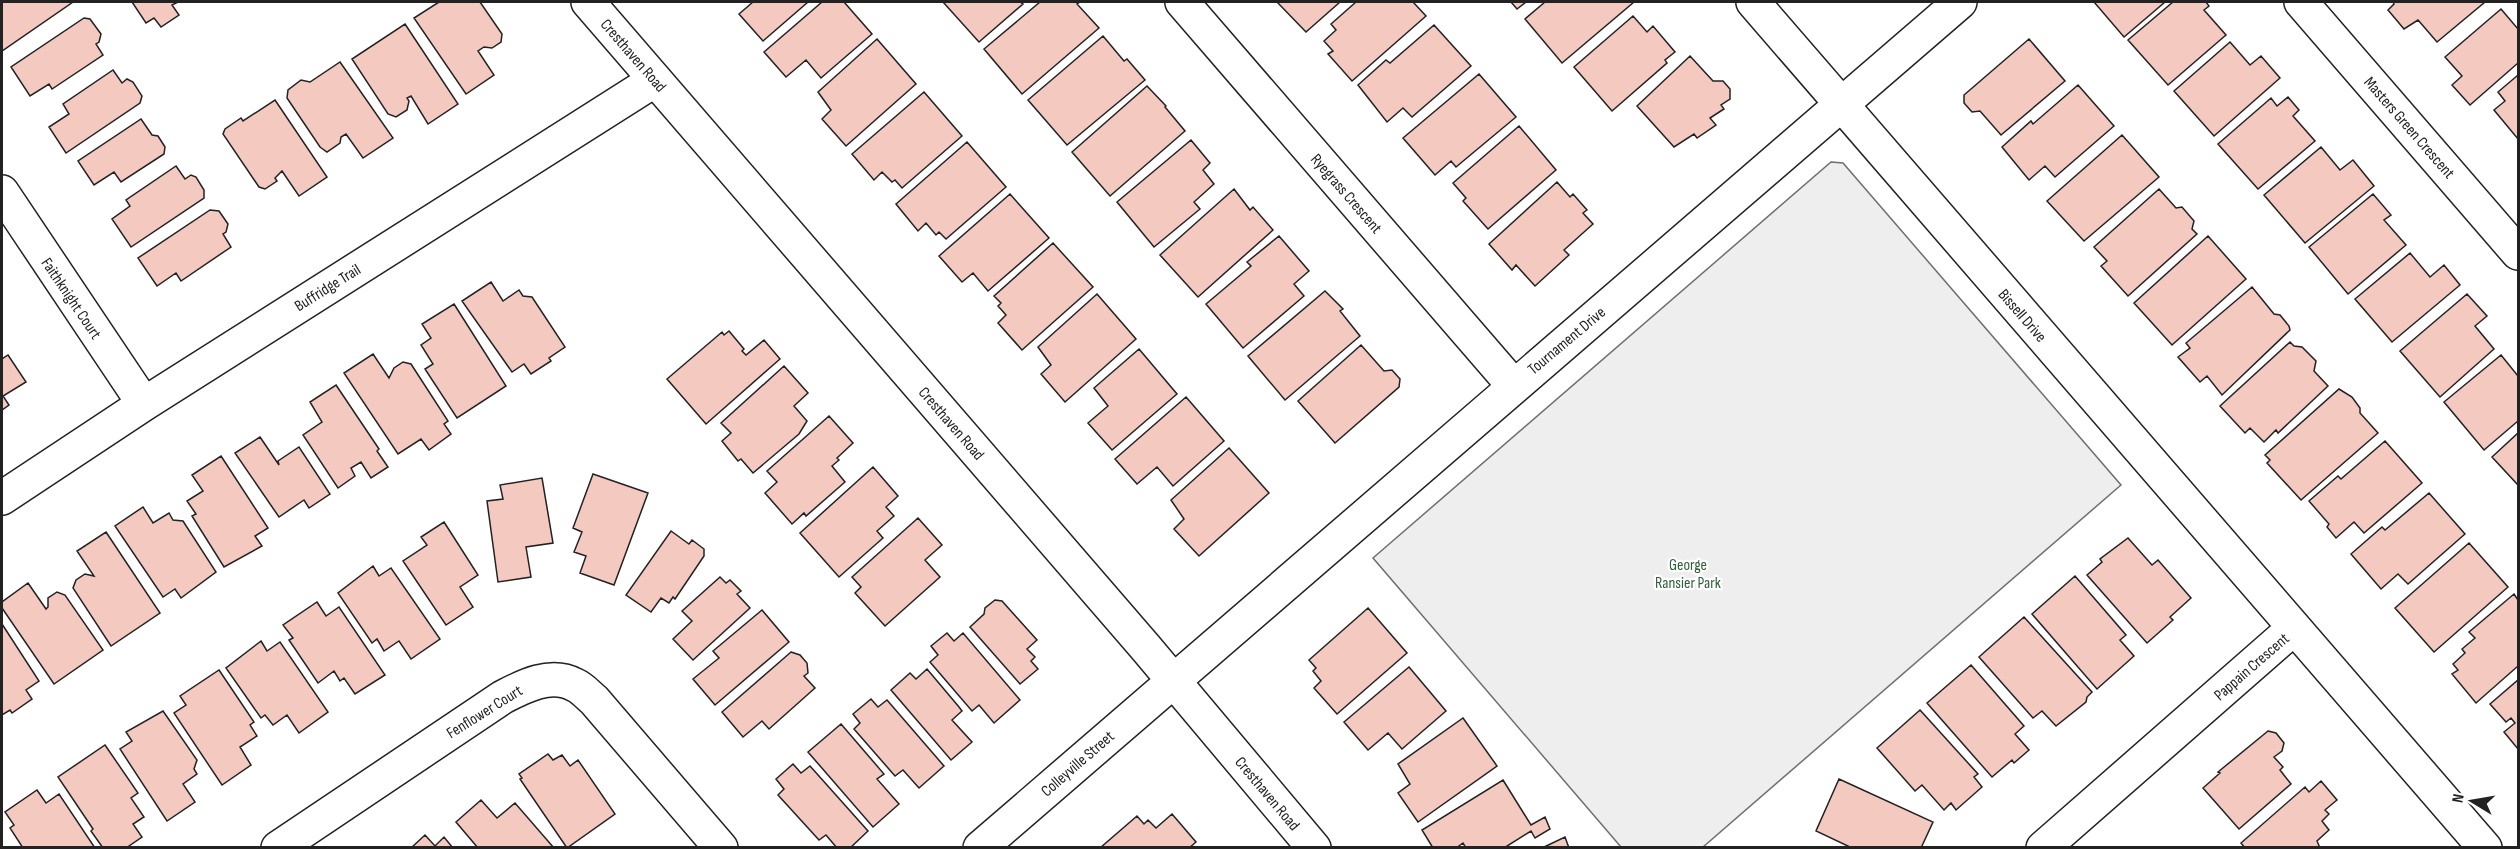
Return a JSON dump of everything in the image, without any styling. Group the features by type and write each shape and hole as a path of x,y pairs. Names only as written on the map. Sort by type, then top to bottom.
{"street":[{"name":"Cresthaven Road","path":"588,2 1173,679 1314,848"},
{"name":"Ryegrass Crescent","path":"1182,2 1513,385"},
{"name":"Bissell Drive","path":"1753,2 2294,628"},
{"name":"Tournament Drive","path":"1173,679 1960,2"},
{"name":"Masters Green Crescent","path":"2301,2 2518,254"},
{"name":"Buffridge Trail","path":"2,498 144,404 655,80"},
{"name":"Faithknight Court","path":"2,192 144,404"},
{"name":"Pappain Crescent","path":"2043,848 2294,628 2485,848"},
{"name":"Colleyville Street","path":"980,848 1173,679"},
{"name":"Fenflower Court","path":"278,848 503,697 530,683 553,680 574,684 594,700 721,848"}],"green space":[{"name":"George Ransier Park","path":"1831,162 1843,163 2121,485 1703,847 1621,847 1373,558"}],"building":[{"path":"2,2 73,2 2,51"},
{"path":"132,2 178,2 172,5 179,15 161,27 154,18 146,23"},
{"path":"439,2 480,2 502,34 501,42 492,48 484,47 478,51 494,75 466,94 414,18"},
{"path":"753,2 808,2 763,41 739,14"},
{"path":"822,2 844,2 872,34 821,78 806,60 786,77 764,52"},
{"path":"943,2 1020,2 1023,4 979,42"},
{"path":"1040,2 1080,2 1077,4 1099,28 1022,94 984,49"},
{"path":"1277,2 1340,2 1306,32"},
{"path":"1356,2 1413,2 1426,16 1352,81 1328,54 1333,51 1324,41 1336,30 1331,24"},
{"path":"1511,2 1526,2 1517,9"},
{"path":"1545,2 1634,2 1562,63 1525,19"},
{"path":"2094,2 2165,2 2124,37"},
{"path":"2173,2 2206,2 2209,6 2204,10 2226,35 2168,85 2128,40"},
{"path":"2393,2 2485,2 2437,42 2418,20 2404,29 2388,10 2394,4"},
{"path":"2501,9 2518,29 2518,63 2470,105 2452,85 2462,76 2445,57"},
{"path":"1633,16 1647,32 1653,26 1675,52 1665,60 1667,63 1612,111 1574,67"},
{"path":"84,18 90,19 101,34 96,44 103,55 52,89 49,84 30,96 11,67"},
{"path":"405,24 458,104 428,124 411,96 407,98 409,101 407,110 396,117 388,114 352,59"},
{"path":"1434,25 1471,66 1412,117 1403,108 1387,122 1358,85 1386,60 1390,63"},
{"path":"1103,36 1124,61 1127,59 1145,80 1067,145 1028,100"},
{"path":"877,39 916,84 846,146 822,119 831,110 818,92"},
{"path":"2029,39 2065,81 2001,135 1980,111 1972,112 1964,103 1964,95"},
{"path":"2230,42 2250,65 2261,56 2280,78 2214,136 2174,91"},
{"path":"1690,56 1713,81 1723,81 1730,89 1730,99 1721,105 1724,109 1710,118 1716,125 1697,138 1694,134 1674,147 1637,106"},
{"path":"340,62 393,138 363,158 346,134 341,137 340,143 327,152 320,147 287,98 288,90 301,80 310,82"},
{"path":"113,70 122,83 127,79 133,82 142,96 140,103 66,153 49,127 69,114 63,104"},
{"path":"1479,74 1516,117 1456,167 1451,161 1435,175 1403,138"},
{"path":"2518,75 2518,139 2494,110 2505,101 2498,92"},
{"path":"2078,85 2114,126 2055,177 2045,166 2029,180 2002,147 2031,121 2033,124"},
{"path":"1147,86 1185,131 1110,196 1072,152"},
{"path":"924,92 962,136 902,188 895,180 892,182 882,172 874,180 852,154"},
{"path":"2288,97 2299,110 2293,116 2315,141 2258,189 2218,144 2271,98 2277,106"},
{"path":"275,100 327,177 299,196 282,171 275,178 277,181 265,189 259,187 223,134 225,129 241,118 243,121"},
{"path":"141,119 152,135 158,136 165,147 164,154 121,182 114,172 94,185 78,161"},
{"path":"1519,126 1556,170 1488,229 1463,201 1466,198 1453,183"},
{"path":"2122,135 2159,177 2084,241 2047,201"},
{"path":"1191,140 1210,163 1203,170 1214,184 1194,202 1200,209 1154,247 1117,202"},
{"path":"967,142 1006,187 946,239 939,232 936,235 926,223 918,231 896,204"},
{"path":"2321,147 2340,170 2353,160 2374,186 2305,243 2264,195"},
{"path":"176,166 185,179 191,175 196,177 204,190 204,198 131,247 112,219 130,206 126,200"},
{"path":"1557,182 1570,197 1573,194 1587,210 1583,213 1593,224 1564,250 1569,255 1535,286 1516,265 1512,270 1489,244"},
{"path":"1234,189 1250,210 1253,207 1273,230 1198,297 1160,255"},
{"path":"2159,189 2176,208 2182,207 2194,221 2192,229 2197,234 2128,296 2101,266 2107,261 2094,247"},
{"path":"1010,194 1049,238 988,291 973,273 962,282 939,256"},
{"path":"2373,194 2391,215 2384,220 2406,245 2348,294 2309,247"},
{"path":"210,210 219,211 228,224 223,234 231,247 181,281 176,273 157,286 138,258"},
{"path":"1279,236 1309,271 1294,284 1304,296 1243,348 1206,304 1251,266 1247,262"},
{"path":"2208,236 2246,279 2172,345 2134,303"},
{"path":"1053,243 1093,287 1022,350 998,323 1006,315 998,306 1001,303 994,296"},
{"path":"2410,253 2430,277 2444,265 2460,285 2392,342 2355,299"},
{"path":"491,282 503,301 519,290 523,296 532,297 565,347 549,358 551,361 531,374 524,364 512,372 462,301"},
{"path":"2252,287 2274,314 2280,315 2290,330 2222,395 2207,376 2200,382 2178,357 2190,348 2186,343"},
{"path":"1325,291 1343,309 1340,311 1360,336 1285,400 1248,356"},
{"path":"1097,294 1136,339 1065,402 1041,374 1051,365 1038,347"},
{"path":"2467,294 2487,316 2475,326 2494,349 2440,397 2400,351"},
{"path":"454,304 506,386 457,418 425,369 433,364 421,345 431,338 422,324"},
{"path":"729,331 744,349 742,351 746,355 764,340 780,359 706,424 667,379 722,332 724,335"},
{"path":"2290,342 2294,346 2302,347 2316,361 2314,371 2328,386 2278,433 2276,430 2264,442 2250,428 2245,433 2220,406"},
{"path":"1361,345 1384,371 1392,370 1400,379 1399,387 1335,443 1298,401"},
{"path":"1139,349 1177,394 1112,450 1088,423 1108,406 1094,388"},
{"path":"373,354 389,378 394,368 403,362 411,364 448,421 444,424 451,434 429,450 421,439 398,454 344,373"},
{"path":"8,355 26,382 3,396 9,405 2,410 2,359"},
{"path":"2501,355 2518,376 2518,421 2484,450 2444,402"},
{"path":"784,366 808,393 794,406 807,421 799,434 753,473 741,459 738,461 722,441 731,433 721,423"},
{"path":"336,385 379,449 377,451 388,467 371,478 361,462 351,468 355,476 338,488 303,435 322,422 310,402"},
{"path":"2339,389 2352,397 2360,408 2360,413 2378,433 2301,500 2267,463 2270,460 2265,455"},
{"path":"1186,397 1224,441 1173,486 1157,467 1137,484 1115,459"},
{"path":"829,416 853,443 832,466 845,482 806,516 804,513 792,524 765,493 777,482 767,471"},
{"path":"2518,433 2518,485 2492,457"},
{"path":"260,437 279,465 278,461 299,447 330,494 309,508 304,500 279,517 235,453"},
{"path":"2385,441 2422,483 2364,533 2354,522 2336,538 2327,527 2329,524 2309,501 2338,476 2341,479"},
{"path":"1229,448 1269,493 1199,556 1174,529 1184,519 1171,500"},
{"path":"221,456 268,528 255,536 262,546 224,567 192,516 196,514 187,501 203,491 192,475"},
{"path":"873,467 898,496 886,507 894,516 877,531 883,538 839,577 800,533"},
{"path":"593,474 648,493 614,585 580,573 586,556 574,552 582,532 573,528"},
{"path":"542,478 553,543 526,547 531,577 498,582 487,501 503,499 500,485"},
{"path":"2429,493 2465,534 2408,584 2398,574 2381,589 2351,554 2382,527 2385,530"},
{"path":"143,507 153,523 169,513 173,520 183,521 216,572 181,598 175,589 163,597 115,526"},
{"path":"918,518 942,545 925,560 940,577 885,626 855,593 861,587 852,577"},
{"path":"444,522 478,575 460,587 473,607 446,625 403,561 427,545 421,537"},
{"path":"671,531 689,544 692,540 704,549 704,556 675,599 673,597 669,603 661,598 651,612 626,595"},
{"path":"106,532 160,613 111,646 73,588 76,580 85,574 94,576 77,551"},
{"path":"2128,538 2152,565 2158,560 2191,598 2170,617 2173,620 2147,643 2087,575 2102,562 2100,559"},
{"path":"2469,543 2508,587 2434,652 2395,608"},
{"path":"373,566 379,576 391,568 440,639 411,659 399,641 384,651 377,639 372,643 338,593"},
{"path":"2075,576 2126,635 2120,640 2134,656 2097,689 2032,614"},
{"path":"720,577 726,583 730,580 741,591 737,594 750,608 693,660 673,639 692,621 682,611"},
{"path":"28,583 46,609 48,598 57,592 65,595 103,650 54,684 2,608 2,602"},
{"path":"2514,594 2518,600 2518,666 2476,703 2452,674 2458,670 2453,664 2465,653 2462,649 2475,638 2469,632"},
{"path":"995,600 1002,601 1037,640 1027,649 1035,657 1031,661 1038,669 1020,684 970,627 984,614 985,608"},
{"path":"317,602 326,616 339,607 385,675 355,694 344,678 340,681 334,671 318,683 289,640 293,638 283,625"},
{"path":"1368,608 1407,653 1337,714 1314,688 1321,681 1313,671 1316,668 1309,660"},
{"path":"762,610 789,642 715,705 693,679 719,658 713,651"},
{"path":"2024,617 2092,692 2086,702 2056,726 2042,711 2033,718 1979,657"},
{"path":"2,624 39,681 26,690 32,699 12,713 10,710 2,715"},
{"path":"947,633 954,641 963,633 1020,700 994,723 979,705 972,711 930,662 938,655 931,646"},
{"path":"261,641 267,651 280,642 328,712 299,733 287,715 273,725 265,715 261,718 226,668"},
{"path":"791,652 800,655 807,663 808,673 804,676 815,688 769,729 762,721 743,737 722,712"},
{"path":"1971,665 2024,726 2015,734 2029,750 2014,763 2012,760 1992,777 1927,703"},
{"path":"1409,667 1446,711 1402,749 1388,733 1368,750 1344,722"},
{"path":"927,669 962,711 952,720 972,742 951,760 891,690 910,673 916,679"},
{"path":"219,670 254,722 250,725 257,736 240,747 251,765 222,785 174,713 186,705 180,696"},
{"path":"2518,680 2518,749 2504,732 2515,723 2511,718 2506,722 2490,704"},
{"path":"871,699 878,707 887,700 944,766 919,788 903,770 895,776 854,729 860,723 853,714"},
{"path":"1920,710 1978,774 1974,777 1982,787 1956,810 1951,803 1944,810 1922,785 1915,791 1877,748"},
{"path":"163,711 197,760 194,769 197,774 183,784 195,802 167,821 120,749 132,741 126,732"},
{"path":"1463,718 1497,766 1418,822 1398,793 1410,784 1398,764"},
{"path":"841,724 884,774 877,779 899,804 873,827 808,752"},
{"path":"2268,731 2276,733 2284,743 2282,751 2274,757 2283,767 2280,770 2291,784 2239,829 2203,788 2220,773 2218,772"},
{"path":"105,745 138,793 131,798 144,817 133,824 142,837 126,848 103,848 58,777"},
{"path":"548,754 553,760 562,755 570,766 578,760 615,814 567,848 520,779 522,778 519,774"},
{"path":"793,764 801,773 810,766 868,831 850,848 837,848 826,835 819,840 778,795 784,789 776,779"},
{"path":"1839,779 1933,822 1921,848 1852,848 1816,831"},
{"path":"1503,780 1531,825 1545,817 1550,829 1535,838 1531,831 1504,848 1466,848 1463,843 1456,848 1433,848 1422,830"},
{"path":"2321,781 2337,800 2325,810 2329,814 2322,821 2329,830 2317,841 2320,848 2245,848 2241,843 2305,787 2309,792"},
{"path":"37,790 46,803 59,794 95,848 23,848 10,828 14,825 5,812"},
{"path":"481,800 497,818 515,803 554,848 478,848 456,822"},
{"path":"1172,814 1196,842 1189,848 1100,848 1137,816 1144,824 1148,820 1156,828"},
{"path":"425,835 435,846 444,837 453,848 411,848"},
{"path":"1565,837 1569,848 1542,848"}]}
